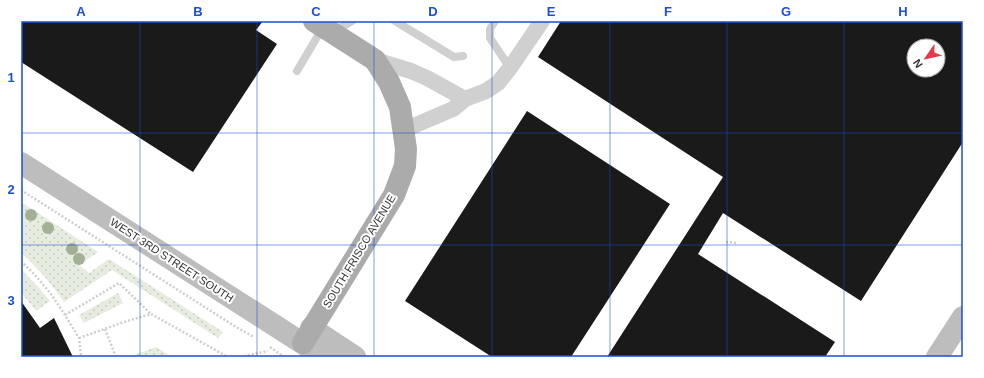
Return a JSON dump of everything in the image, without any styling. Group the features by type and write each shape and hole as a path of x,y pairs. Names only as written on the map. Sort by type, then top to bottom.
{"main road":[{"path":"323,27 375,60"},
{"name":"SOUTH FRISCO AVENUE","path":"307,335 394,195 405,166 406,149 400,107 389,82 375,60"},
{"name":"WEST 3RD STREET SOUTH","path":"21,163 171,260 307,335 324,357"},
{"path":"937,357 963,317"},
{"path":"307,335 355,357"}],"street":[{"path":"404,130 452,108 465,99 486,91 498,83 528,43 542,21"},
{"path":"375,60 427,78 465,99"}],"lane":[{"path":"297,71 323,27 352,21"},
{"path":"395,21 454,57 463,56"},
{"path":"495,21 490,29 490,38 510,68"}],"path":[{"name":"WEST 3RD STREET SOUTH","path":"21,190 236,327 256,338"},
{"path":"726,242 737,243"},
{"path":"21,261 51,294 65,314 79,338 81,356"},
{"path":"65,314 119,283 151,314 228,357"},
{"path":"79,338 151,314"},
{"path":"105,329 116,357"},
{"path":"266,344 284,357"},
{"path":"240,357 268,351"}],"shaded area":[{"path":"21,202 98,252 79,265 89,273 109,259 223,332 218,338 112,270 64,302 44,276 21,253"},
{"path":"21,269 50,301 36,311 21,292"},
{"path":"118,293 123,303 84,323 79,315"},
{"path":"156,347 172,357 129,357"}],"building":[{"path":"21,21 263,21 256,30 277,44 193,172 21,62"},
{"path":"561,21 963,21 963,142 861,301 723,213 698,254 835,342 825,357 607,357 723,177 538,57"},
{"path":"527,111 670,204 571,357 492,357 405,301"},
{"path":"21,301 40,328 54,318 73,357 21,357"}]}
